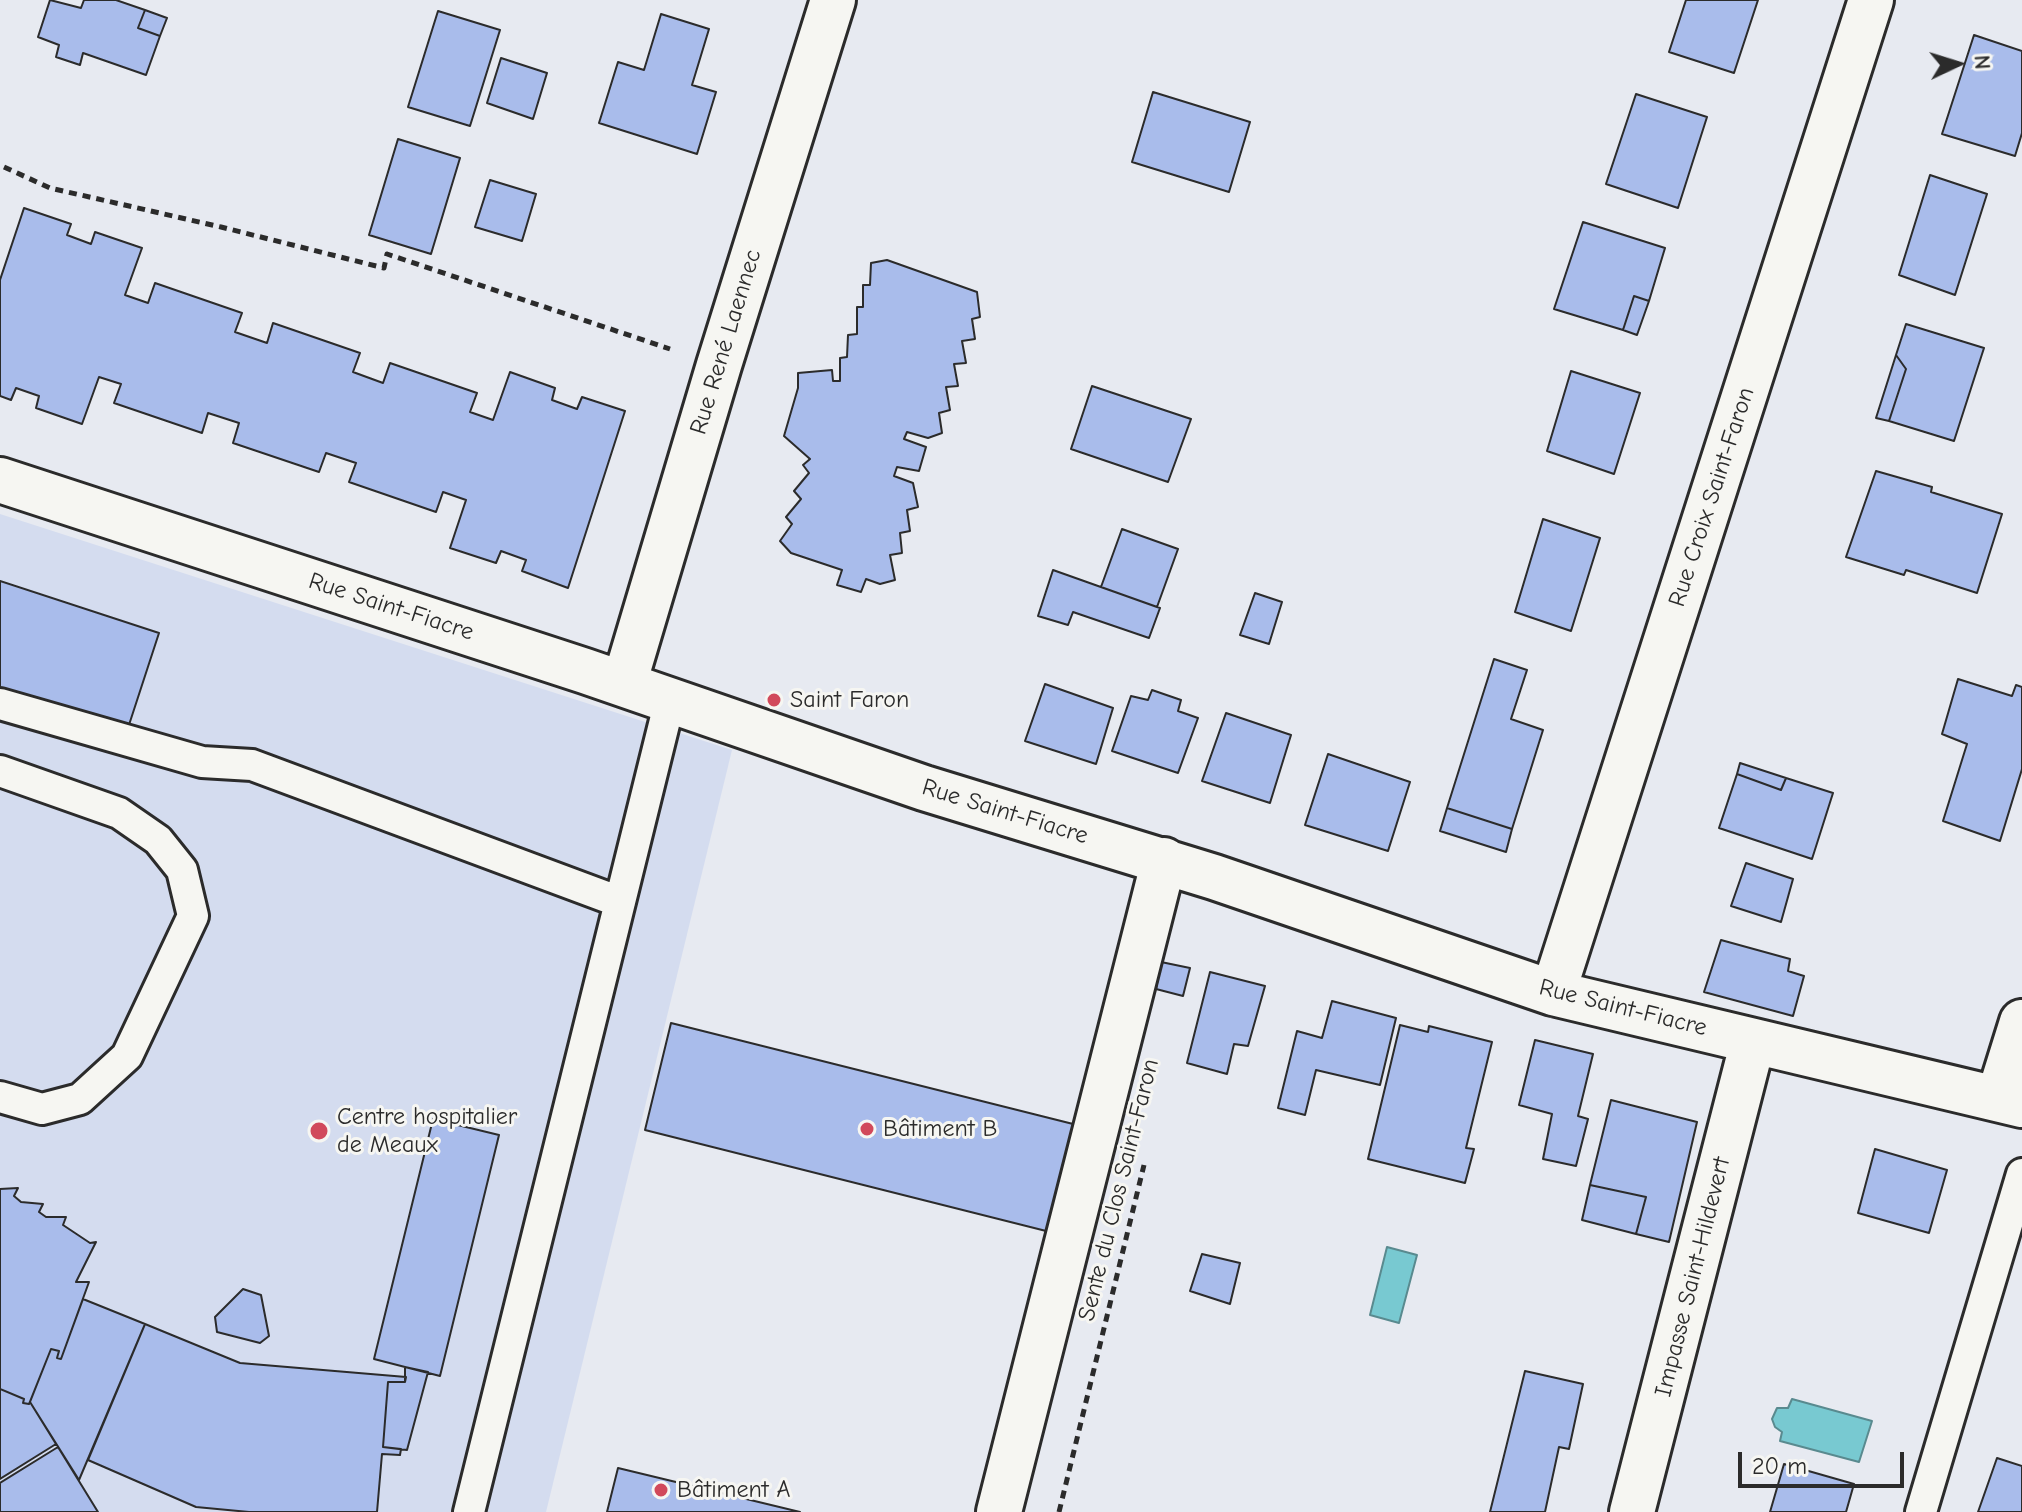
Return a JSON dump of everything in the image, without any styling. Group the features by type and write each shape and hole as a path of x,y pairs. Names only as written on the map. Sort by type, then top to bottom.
{"street":[{"name":"Rue René Laennec","path":"624,684 833,0"},
{"name":"Rue Croix Saint-Faron","path":"1553,993 1871,0"},
{"name":"Rue Saint-Fiacre","path":"0,480 624,684 924,788 1164,860 1553,993 2010,1102"},
{"path":"999,1512 1164,860"},
{"path":"2010,1102 2022,1022"},
{"name":"Impasse Saint-Hildevert","path":"1632,1512 1753,1041"}],"lane":[{"path":"469,1512 670,700"},
{"path":"0,704 202,762 252,765 620,902"},
{"path":"0,771 119,813 158,840 182,870 193,916 127,1056 80,1099 42,1109 0,1097"},
{"path":"1921,1512 2022,1174"}],"path":[{"path":"4,167 50,188 384,268 387,254 719,365"},
{"name":"Sente du Clos Saint-Faron","path":"1059,1512 1146,1156"}],"shaded area":[{"name":"Centre hospitalier de Meaux","path":"0,514 732,750 546,1512 0,1512"}],"water":[{"path":"1387,1247 1417,1255 1399,1323 1370,1315"},
{"path":"1792,1399 1872,1421 1859,1462 1780,1441 1782,1432 1775,1427 1772,1419 1777,1408 1788,1408"}],"building":[{"path":"50,0 81,8 84,0 116,0 145,10 138,28 160,36 146,75 83,53 80,65 56,57 59,45 38,37"},
{"path":"1686,0 1758,0 1734,73 1669,52"},
{"path":"145,10 167,18 160,36 138,28"},
{"path":"438,11 500,30 470,126 408,107"},
{"path":"661,14 709,29 692,85 716,92 697,154 599,123 618,62 644,70"},
{"path":"1974,35 2022,51 2022,133 2015,156 1942,134"},
{"path":"501,58 547,73 533,119 487,103"},
{"path":"1153,92 1250,122 1229,192 1132,162"},
{"path":"1636,94 1707,117 1678,208 1606,184"},
{"path":"398,139 460,158 431,254 369,235"},
{"path":"1930,175 1987,194 1955,295 1899,275"},
{"path":"490,180 536,194 522,241 475,227"},
{"path":"24,208 71,224 67,235 91,244 95,232 142,248 125,295 148,303 155,283 242,313 235,332 267,343 273,323 360,353 353,372 383,383 390,363 477,393 470,412 493,420 510,372 555,388 552,400 577,409 582,397 625,411 568,588 522,571 526,560 501,551 496,563 450,548 466,500 443,492 436,512 349,482 356,463 326,453 319,472 233,443 239,423 208,413 202,433 114,403 121,384 99,377 82,424 36,408 39,396 16,388 11,400 0,396 0,280"},
{"path":"1583,222 1665,248 1649,301 1634,296 1623,330 1554,309"},
{"path":"887,260 977,292 980,317 972,319 975,339 962,341 966,363 954,364 958,386 946,387 950,410 939,413 942,433 928,438 907,432 904,439 926,447 919,471 897,467 894,476 913,483 918,507 907,510 910,531 900,533 902,553 890,555 895,580 880,584 866,579 861,592 837,585 842,570 791,553 780,541 792,524 786,517 801,499 794,491 809,473 803,465 810,459 784,436 798,388 798,373 832,370 833,381 840,381 840,358 847,357 848,335 857,334 857,307 863,307 863,285 870,285 871,263"},
{"path":"1634,296 1649,301 1637,335 1623,330"},
{"path":"1906,324 1984,348 1954,441 1889,421 1906,369 1896,355"},
{"path":"1896,355 1906,369 1889,421 1876,418"},
{"path":"1571,371 1640,393 1614,474 1547,451"},
{"path":"1092,386 1191,419 1168,482 1071,449"},
{"path":"1876,471 1932,487 1931,492 2002,514 1977,593 1906,570 1904,575 1846,557"},
{"path":"1543,519 1600,538 1571,631 1515,612"},
{"path":"1122,529 1178,549 1157,607 1101,587"},
{"path":"1053,570 1160,608 1149,638 1073,612 1068,625 1038,616"},
{"path":"0,581 159,633 127,731 0,689"},
{"path":"1255,593 1282,602 1269,644 1240,635"},
{"path":"1494,659 1527,670 1511,719 1543,730 1512,829 1447,808"},
{"path":"1958,679 2012,696 2016,685 2022,687 2022,769 2000,841 1943,821 1967,744 1942,734"},
{"path":"1045,684 1113,708 1096,764 1025,741"},
{"path":"1152,690 1181,700 1178,711 1198,718 1178,773 1112,751 1131,696 1148,700"},
{"path":"1226,713 1291,735 1270,803 1202,781"},
{"path":"1328,754 1410,782 1388,851 1305,825"},
{"path":"1740,763 1786,778 1781,790 1737,774"},
{"path":"1737,774 1781,790 1786,778 1833,793 1812,859 1719,828"},
{"path":"1447,808 1512,829 1506,852 1440,831"},
{"path":"1746,863 1793,879 1781,922 1731,906"},
{"path":"1721,940 1790,959 1788,971 1804,976 1793,1016 1704,992"},
{"path":"1161,962 1190,968 1183,996 1156,989"},
{"path":"1210,972 1265,986 1248,1046 1234,1044 1227,1074 1187,1063"},
{"path":"1332,1001 1396,1018 1380,1085 1316,1070 1305,1115 1278,1108 1297,1031 1322,1038"},
{"name":"Bâtiment B","path":"671,1023 1089,1128 1062,1235 645,1130"},
{"path":"1400,1025 1428,1032 1429,1026 1492,1042 1466,1148 1474,1149 1465,1183 1368,1159"},
{"path":"1535,1040 1593,1054 1578,1116 1588,1119 1576,1166 1543,1159 1552,1114 1519,1105"},
{"path":"1611,1100 1697,1122 1669,1242 1636,1234 1646,1197 1590,1185"},
{"path":"433,1119 499,1135 440,1376 374,1359"},
{"path":"1875,1149 1947,1170 1929,1233 1858,1213"},
{"path":"1590,1185 1646,1197 1636,1234 1582,1220"},
{"path":"18,1188 14,1196 21,1202 43,1204 39,1212 46,1217 66,1217 63,1225 90,1243 96,1242 76,1282 89,1282 61,1359 57,1358 59,1351 51,1349 29,1404 0,1389 0,1189"},
{"path":"1202,1254 1240,1263 1230,1304 1190,1291"},
{"path":"243,1289 261,1295 269,1336 260,1343 217,1332 215,1317"},
{"path":"83,1299 145,1324 79,1480 30,1402 51,1349 59,1351 57,1358 61,1359"},
{"path":"145,1324 240,1363 406,1377 405,1382 388,1382 383,1447 401,1449 400,1455 382,1454 377,1512 249,1512 196,1507 88,1460"},
{"path":"405,1367 428,1372 407,1450 383,1447 388,1382 405,1382"},
{"path":"1525,1371 1583,1384 1569,1449 1559,1447 1545,1512 1490,1512"},
{"path":"0,1389 24,1399 23,1403 30,1402 56,1444 0,1479"},
{"path":"58,1447 98,1512 0,1512 0,1483"},
{"path":"1997,1458 2022,1466 2022,1512 1978,1512"},
{"path":"1784,1464 1854,1484 1846,1512 1770,1512"},
{"name":"Bâtiment A","path":"618,1468 800,1512 607,1512"}],"place":[{"name":"Saint Faron","path":"774,700"},
{"name":"Bâtiment B","path":"867,1129"},
{"name":"Centre hospitalier de Meaux","path":"319,1131"},
{"name":"Bâtiment A","path":"661,1490"}]}
